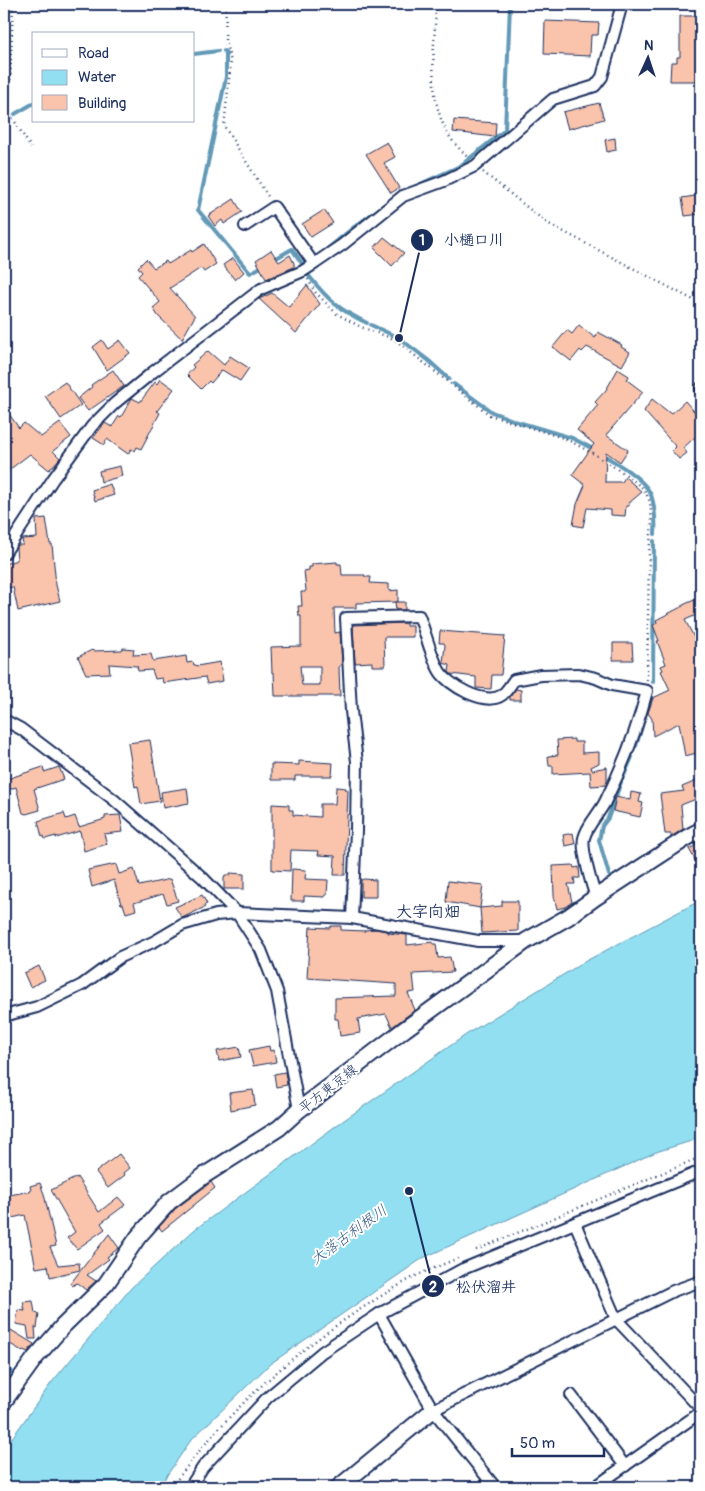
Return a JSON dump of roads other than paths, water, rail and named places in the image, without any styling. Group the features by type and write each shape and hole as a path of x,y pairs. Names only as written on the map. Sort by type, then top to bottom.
{"main road":[{"name":"平方東京線","path":"4,1401 35,1358 106,1284 138,1237 169,1202 205,1175 279,1128 405,1029 526,941 568,918 596,897 701,830"},
{"path":"339,1487 433,1410"}],"street":[{"path":"4,554 59,471 92,426 115,403 261,289 303,271 314,264 342,245 403,196 444,181 475,166 553,99 595,86 602,77 622,4"},
{"path":"245,226 274,207 314,264"},
{"path":"352,918 357,762 351,711 346,618 419,616 439,672 452,686 478,696 490,698 502,695 514,680 541,675 579,674 596,678 612,685 647,691 627,754 605,803 584,839 589,879 596,897"},
{"path":"4,720 21,729 113,799 202,878 237,913 261,950 277,991 300,1110"},
{"path":"4,1016 37,1007 82,985 120,957 155,941 182,925 216,915 237,913 352,918 478,941 526,941"},
{"path":"190,1487 203,1467 267,1398 322,1352 379,1314 463,1269 701,1171"},
{"path":"575,1223 616,1318 701,1411 595,1487"},
{"path":"433,1410 616,1318 673,1291 701,1281"},
{"path":"379,1314 433,1410 495,1487"},
{"path":"571,1395 625,1466"}],"water":[{"name":"大落古利根川","path":"701,900 701,1138 656,1152 423,1258 270,1364 191,1440 159,1487 4,1487 4,1449 52,1382 131,1288 194,1230 337,1125 470,1032 584,962"}],"waterway":[{"path":"407,190 460,166 505,130 510,4"},
{"path":"195,54 218,51"},
{"path":"224,51 226,53 226,77 198,210 250,273 263,266"},
{"path":"15,114 32,104"},
{"path":"4,120 10,117"},
{"path":"321,254 395,197"},
{"path":"273,260 292,249 303,265 305,263"},
{"path":"309,276 335,304 367,323"},
{"path":"371,325 399,338 449,379"},
{"path":"454,384 492,412 572,438 595,450"},
{"path":"603,455 632,474 650,492 654,510 655,534"},
{"path":"653,682 654,541"},
{"path":"636,746 651,697"},
{"path":"623,778 632,757"},
{"path":"609,875 599,840 602,826 608,818 621,782"},
{"path":"4,1367 16,1375"}],"place":[{"name":"小樋口川","path":"399,338"},
{"name":"松伏溜井","path":"409,1191"}],"district":[{"name":"大字向畑","path":"428,912"}]}
